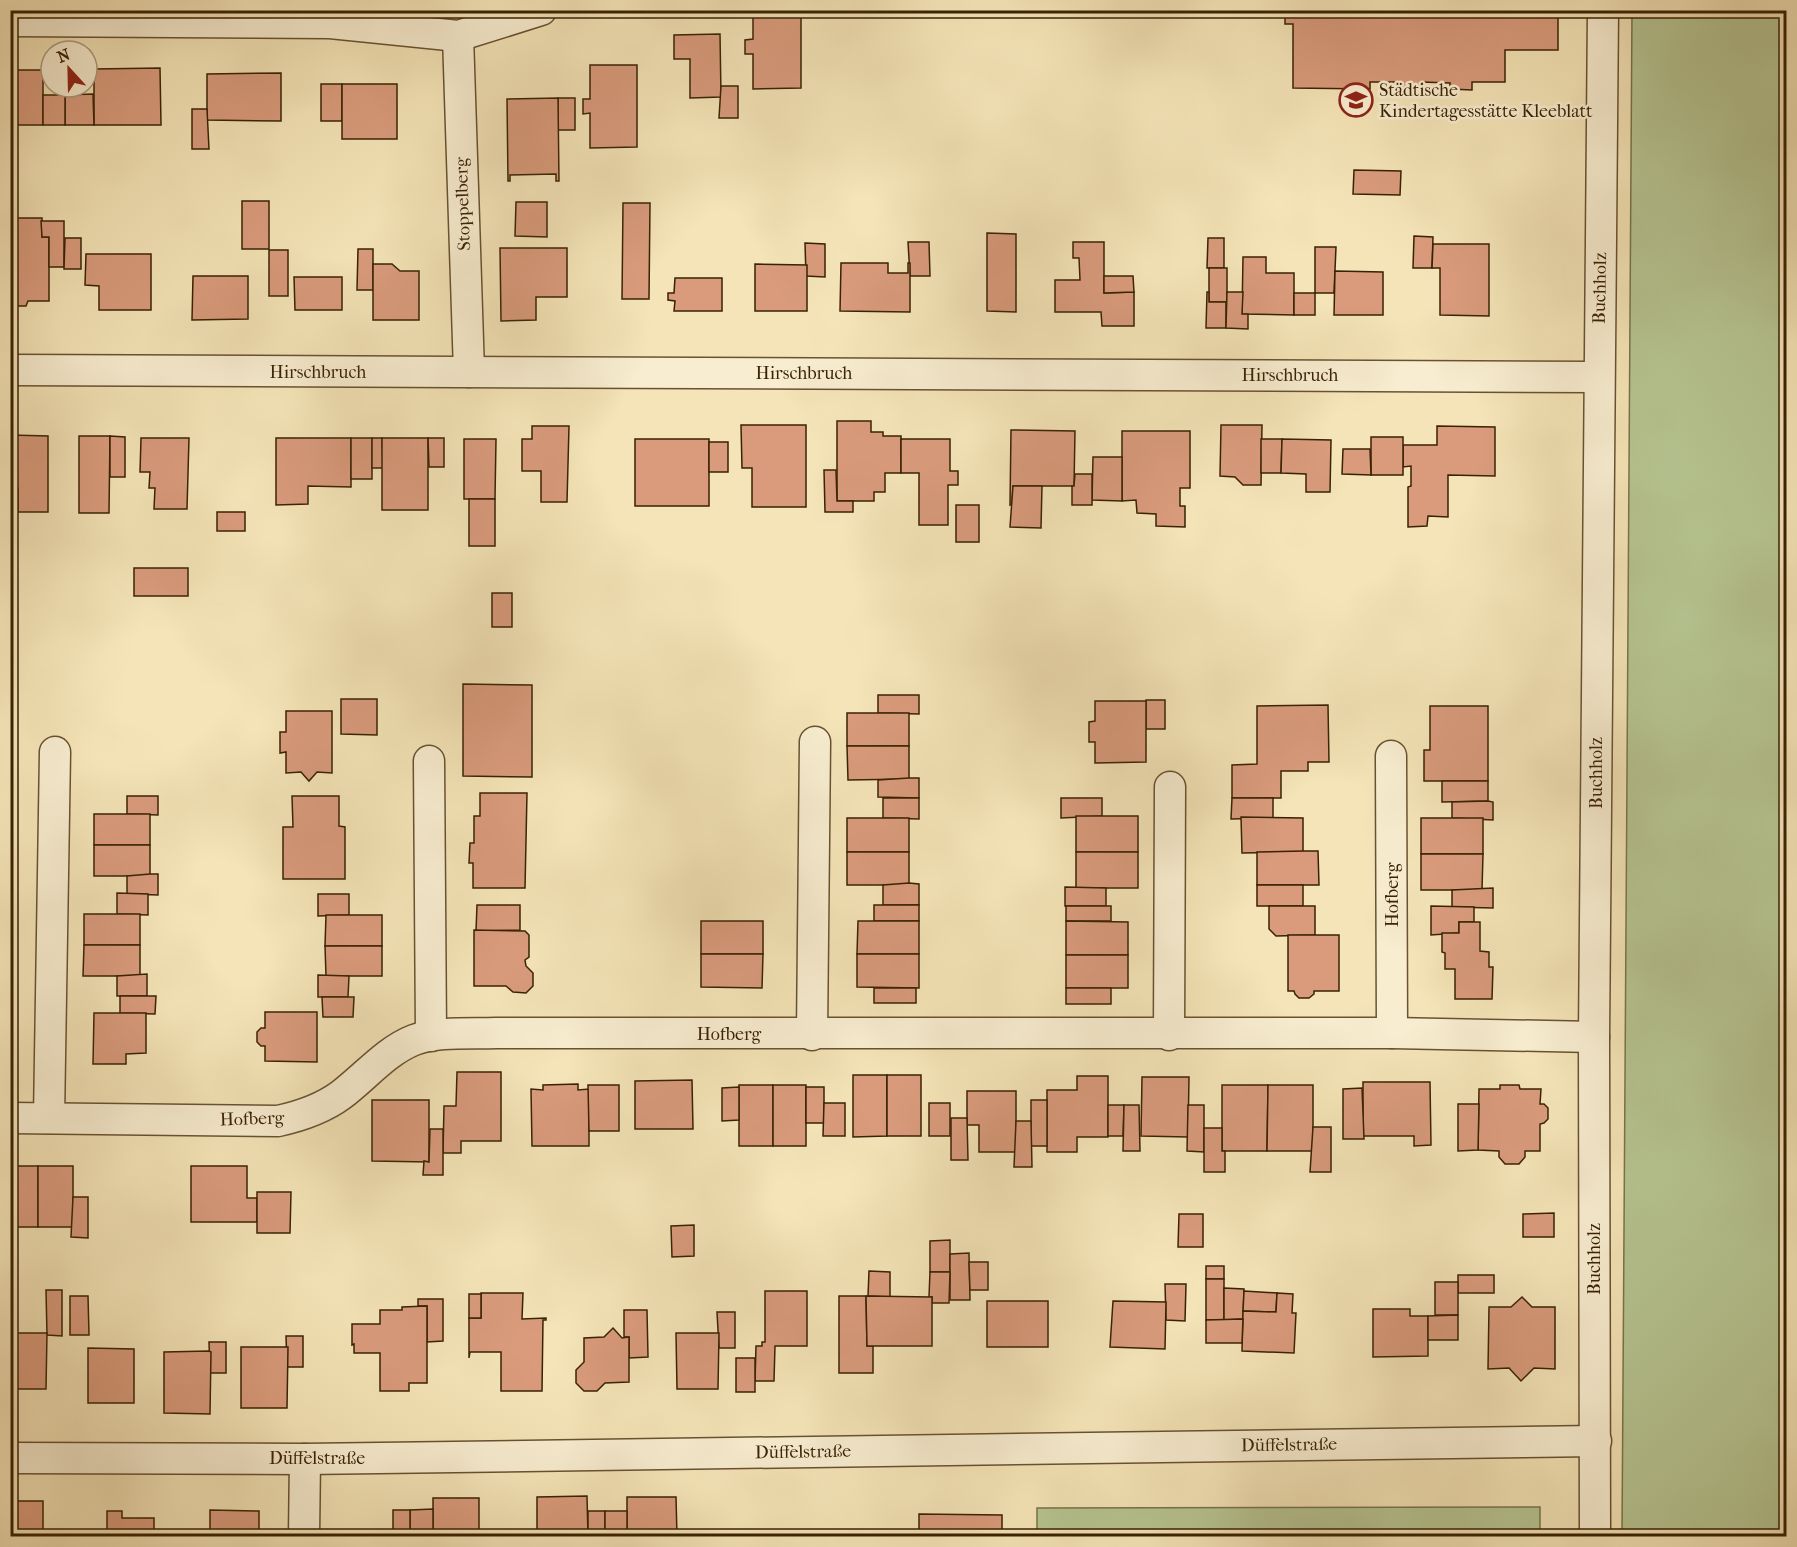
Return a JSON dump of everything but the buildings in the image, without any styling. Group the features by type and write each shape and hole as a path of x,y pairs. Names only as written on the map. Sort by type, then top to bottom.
{"street":[{"path":"10,21 49,16 330,17 458,36 542,10"},
{"name":"Buchholz","path":"1595,1536 1594,1037 1603,10"},
{"name":"Stoppelberg","path":"458,36 469,372"},
{"name":"Hirschbruch","path":"10,370 1598,377"},
{"path":"812,1035 814,742"},
{"path":"49,1118 55,752"},
{"name":"Hofberg","path":"1391,756 1392,1033"},
{"path":"429,761 431,1036"},
{"path":"1169,1035 1170,787"},
{"name":"Hofberg","path":"10,1118 278,1121 306,1114 340,1096 396,1050 415,1040 431,1036 496,1033 1169,1035 1392,1033 1594,1037"},
{"name":"Düffelstraße","path":"10,1458 305,1459 1596,1441"},
{"path":"304,1536 305,1459"}],"green space":[{"path":"1632,11 1786,11 1786,1536 1622,1536"},
{"path":"1540,1507 1540,1536 1037,1536 1037,1508"}],"place":[{"name":"Städtische Kindertagesstätte Kleeblatt","path":"1356,100"}]}
